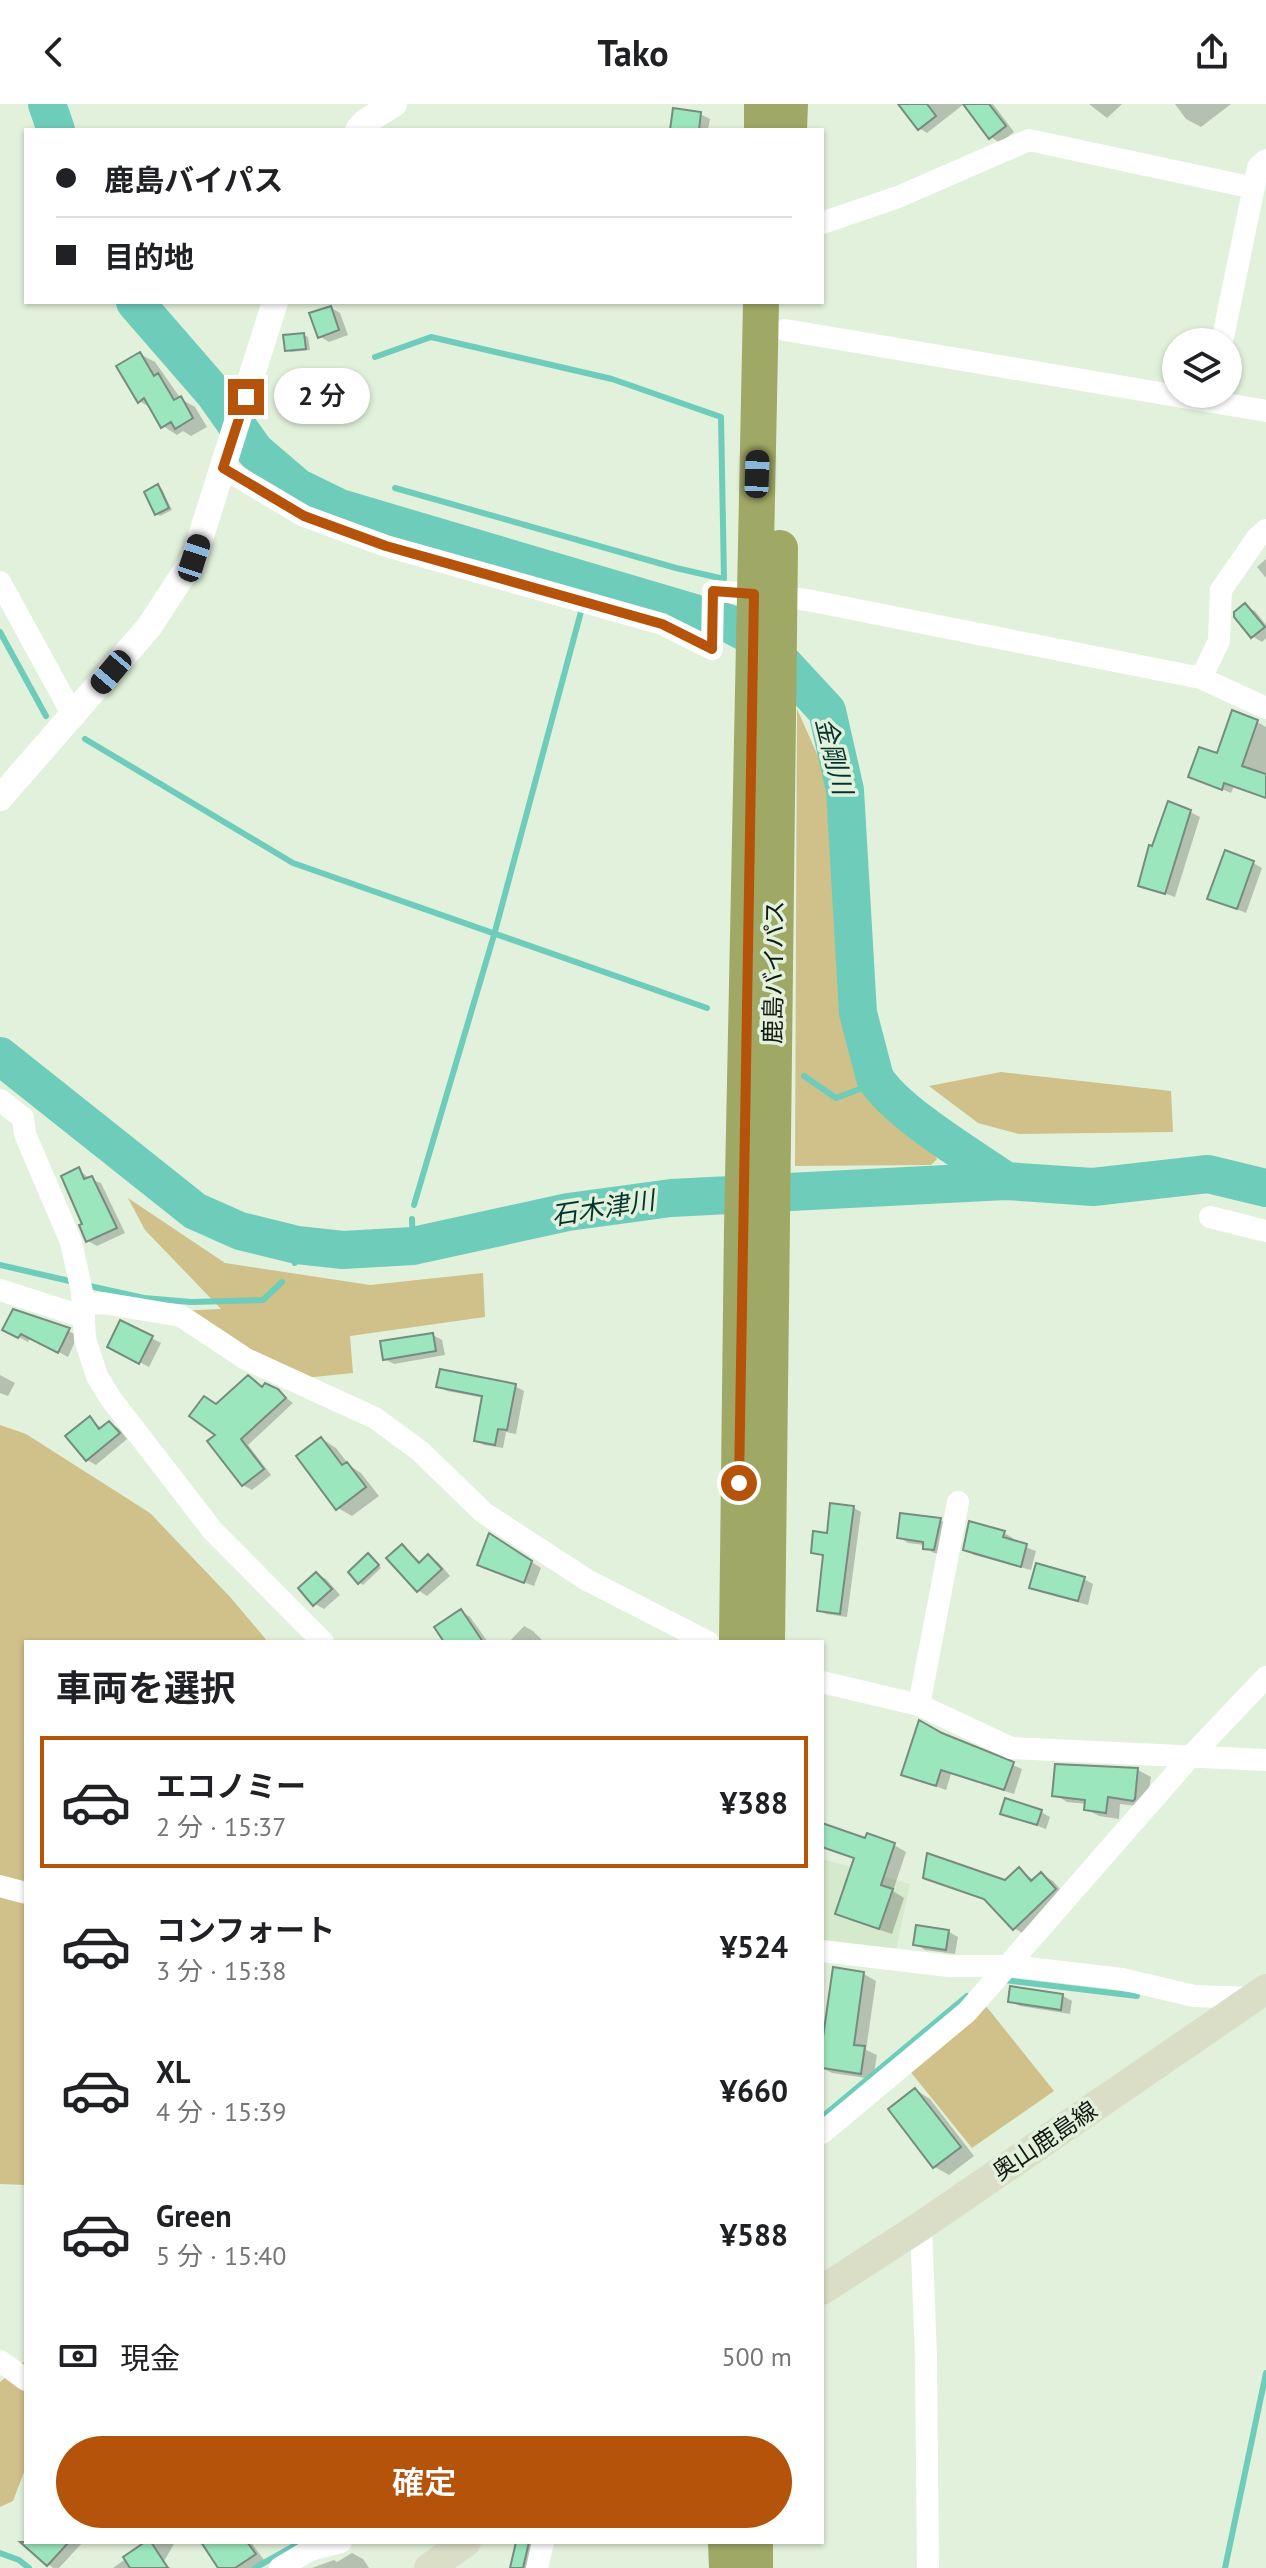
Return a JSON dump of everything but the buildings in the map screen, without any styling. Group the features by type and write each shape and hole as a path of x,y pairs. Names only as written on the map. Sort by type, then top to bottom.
{"highway":[{"path":"762,104 762,128"},
{"path":"789,128 790,104"},
{"name":"鹿島バイパス","path":"737,1640 777,704 766,609 761,304"},
{"name":"鹿島バイパス","path":"758,1148 753,665 766,609 785,316"},
{"name":"鹿島バイパス","path":"756,1228 767,1640"},
{"path":"726,2544 727,2568"},
{"path":"755,2544 755,2568"}],"main road":[{"name":"奥山鹿島線","path":"824,2289 1262,1996"},
{"path":"429,2568 463,2544"}],"street":[{"path":"361,128 394,104"},
{"path":"824,222 898,197 1029,140 1254,188"},
{"path":"1225,328 1258,167 1266,160"},
{"path":"0,798 74,717 149,627 194,558 274,304"},
{"path":"785,316 1162,388"},
{"path":"1242,405 1266,411"},
{"path":"226,459 304,516 386,546 662,624 712,649 713,591 766,609 807,600 1201,678 1266,708"},
{"path":"1201,678 1219,641 1221,590 1266,530"},
{"path":"0,582 74,717"},
{"path":"0,1100 23,1118 25,1134 71,1242 82,1296 85,1339 97,1376 111,1399 213,1531 321,1640"},
{"path":"1210,1217 1266,1231"},
{"path":"0,1290 82,1296 103,1303 181,1316 246,1359 375,1418 420,1451 484,1513 587,1580 704,1640"},
{"path":"919,1705 958,1502"},
{"path":"824,2131 967,2012 1191,1756 1266,1677"},
{"path":"824,1682 919,1705 1011,1748 1266,1760"},
{"path":"0,1886 24,1892"},
{"path":"824,1951 1001,1975 1122,1979 1194,1996 1262,1996"},
{"path":"921,2226 928,2568"},
{"path":"0,2361 24,2379"},
{"path":"280,2568 310,2550 333,2544"},
{"path":"537,2568 543,2544"}],"shaded area":[{"path":"797,709 827,776 844,1030 861,1088 931,1148 937,1159 931,1165 795,1166"},
{"path":"1001,1072 1171,1091 1173,1132 1019,1134 978,1123 929,1086"},
{"path":"128,1198 225,1263 370,1285 483,1273 485,1317 350,1336 353,1373 304,1378 176,1311 221,1309 145,1230"},
{"path":"0,1425 26,1434 150,1513 266,1640 24,1640 24,2185 0,2184"},
{"path":"824,1860 910,1884 896,1950 824,1941"},
{"path":"986,2006 1054,2091 972,2148 909,2070"},
{"path":"24,2362 24,2472 13,2501 0,2507 0,2382"}],"waterway":[{"name":"金剛川","path":"47,104 55,128"},
{"name":"金剛川","path":"137,304 214,393 255,451 297,487 340,508 728,623 763,642 827,711 845,790 858,1013 875,1078 917,1119 1006,1181"},
{"path":"375,357 431,337 612,379 721,417 724,579 395,488"},
{"path":"585,595 593,584"},
{"path":"726,602 728,623"},
{"path":"414,1205 494,935 582,608"},
{"path":"0,632 46,716"},
{"path":"85,739 293,863 707,1008"},
{"name":"石木津川","path":"0,1056 195,1211 240,1231 297,1245 343,1250 413,1246 568,1212 671,1198 1006,1181 1093,1187 1208,1174 1266,1188"},
{"path":"804,1076 836,1098 865,1087 875,1078"},
{"path":"412,1219 413,1246"},
{"path":"295,1263 297,1245"},
{"path":"0,1265 74,1282"},
{"path":"85,1285 144,1298 191,1302 263,1300 282,1282"},
{"path":"1004,1980 1137,1996"},
{"path":"824,2115 967,1996"},
{"path":"1225,2568 1266,2373"},
{"path":"255,2568 297,2544"},
{"path":"0,2553 19,2560 29,2568"}],"route":[{"path":"246,397 223,468 304,516 386,546 662,624 712,649 713,591 754,594 739,1483"}]}
